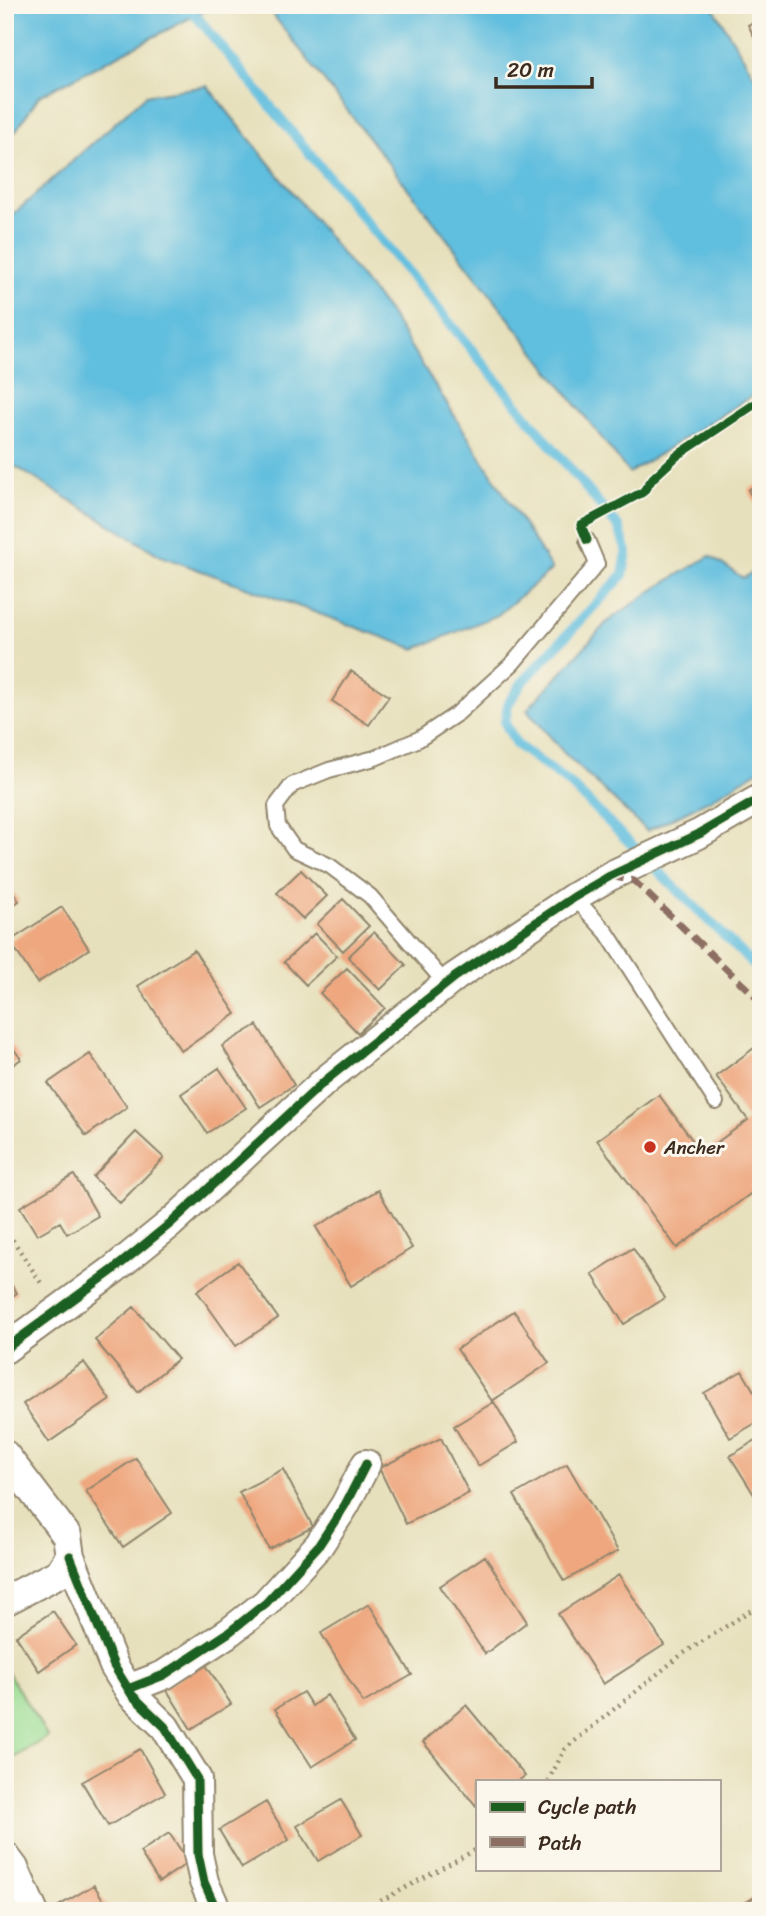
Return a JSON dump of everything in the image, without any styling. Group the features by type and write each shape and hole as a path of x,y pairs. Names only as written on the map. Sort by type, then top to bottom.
{"street":[{"path":"5,1349 113,1270 171,1223 326,1080 446,984 574,897 610,876 699,834 761,798"},
{"path":"5,1455 67,1536 70,1556 114,1667 128,1689 165,1727 197,1779 198,1854 204,1882 217,1911"},
{"path":"128,1689 164,1675 228,1633 266,1603 319,1545 345,1505 366,1464"},
{"path":"5,1601 59,1573 70,1556"},
{"path":"5,1856 14,1868 33,1911"}],"lane":[{"path":"446,984 370,896 330,866 294,849 278,826 276,806 292,785 397,749 419,739 458,713 513,663 597,564 587,540"},
{"path":"574,897 607,933 716,1102"}],"path":[{"path":"5,1228 28,1260 58,1311"},
{"path":"549,1780 565,1749 681,1655 761,1604"},
{"path":"362,1911 476,1850"}],"green space":[{"path":"5,1668 48,1737 5,1763"}],"water":[{"path":"5,5 215,5 39,96 5,147"},
{"path":"277,5 712,5 761,87 761,390 629,473 270,11"},
{"path":"207,86 388,311 552,569 498,615 415,649 161,556 5,460 5,222 146,95"},
{"path":"710,556 743,578 761,567 761,769 709,800 647,831 564,753 527,710 608,621"}],"building":[{"path":"761,18 761,49 748,25"},
{"path":"761,482 761,512 748,490"},
{"path":"351,671 389,696 369,725 332,701"},
{"path":"301,870 327,896 303,919 277,893"},
{"path":"5,880 19,901 5,911"},
{"path":"343,899 369,926 343,951 317,924"},
{"path":"62,907 89,949 37,983 10,941"},
{"path":"374,932 406,965 380,990 348,957"},
{"path":"315,933 337,956 306,985 284,962"},
{"path":"194,950 236,1014 181,1051 138,986"},
{"path":"347,968 385,1008 358,1033 320,993"},
{"path":"257,1025 294,1085 260,1107 222,1046"},
{"path":"5,1037 21,1059 5,1071"},
{"name":"Ancher","path":"761,1043 761,1186 677,1248 597,1140 659,1095 702,1153 748,1120 716,1076"},
{"path":"90,1054 127,1107 86,1136 48,1083"},
{"path":"219,1068 246,1108 207,1133 181,1094"},
{"path":"136,1132 164,1158 120,1203 93,1177"},
{"path":"74,1175 98,1216 67,1234 60,1222 37,1235 20,1207"},
{"path":"378,1190 412,1248 351,1286 316,1227"},
{"path":"633,1248 665,1298 624,1324 592,1274"},
{"path":"238,1262 278,1318 236,1346 197,1291"},
{"path":"5,1276 17,1293 5,1301"},
{"path":"134,1307 178,1359 138,1392 95,1340"},
{"path":"514,1311 549,1363 492,1401 457,1349"},
{"path":"84,1362 110,1400 49,1442 23,1404"},
{"path":"742,1371 761,1403 761,1420 730,1438 704,1393"},
{"path":"494,1402 518,1442 478,1466 454,1426"},
{"path":"761,1437 761,1499 758,1501 730,1456"},
{"path":"441,1438 469,1493 406,1524 379,1468"},
{"path":"136,1458 172,1513 123,1547 86,1491"},
{"path":"567,1464 618,1551 564,1581 514,1495"},
{"path":"283,1469 313,1527 269,1549 239,1492"},
{"path":"485,1556 527,1622 485,1654 440,1586"},
{"path":"619,1575 664,1645 603,1684 558,1614"},
{"path":"369,1604 412,1675 363,1703 321,1633"},
{"path":"53,1611 76,1645 39,1671 16,1636"},
{"path":"204,1662 231,1704 191,1729 165,1687"},
{"path":"303,1692 312,1706 327,1695 355,1740 312,1767 275,1709"},
{"path":"466,1705 525,1776 519,1780 476,1780 476,1806 423,1742"},
{"path":"140,1749 165,1793 108,1826 82,1782"},
{"path":"341,1800 362,1835 318,1861 297,1826"},
{"path":"266,1802 289,1840 242,1868 219,1830"},
{"path":"169,1833 189,1862 159,1882 140,1852"},
{"path":"94,1885 110,1911 59,1911 57,1907"},
{"path":"761,1893 761,1911 732,1911"}],"waterway":[{"path":"187,5 619,528 627,552 623,575 522,683 508,704 505,723 516,744 570,784 761,972"}],"marked path":[{"path":"610,876 634,881 761,1002"}],"cycle path":[{"path":"587,540 581,525 643,492 653,478 678,455 761,400"},
{"path":"5,1349 113,1270 171,1223 326,1080 455,977 574,897 610,876 699,834 761,798"},
{"path":"128,1689 164,1675 228,1633 266,1603 319,1545 345,1505 366,1464"},
{"path":"70,1556 114,1666 132,1695 165,1727 197,1779 198,1854 204,1882 217,1911"}],"place":[{"name":"Ancher","path":"650,1147"}]}
